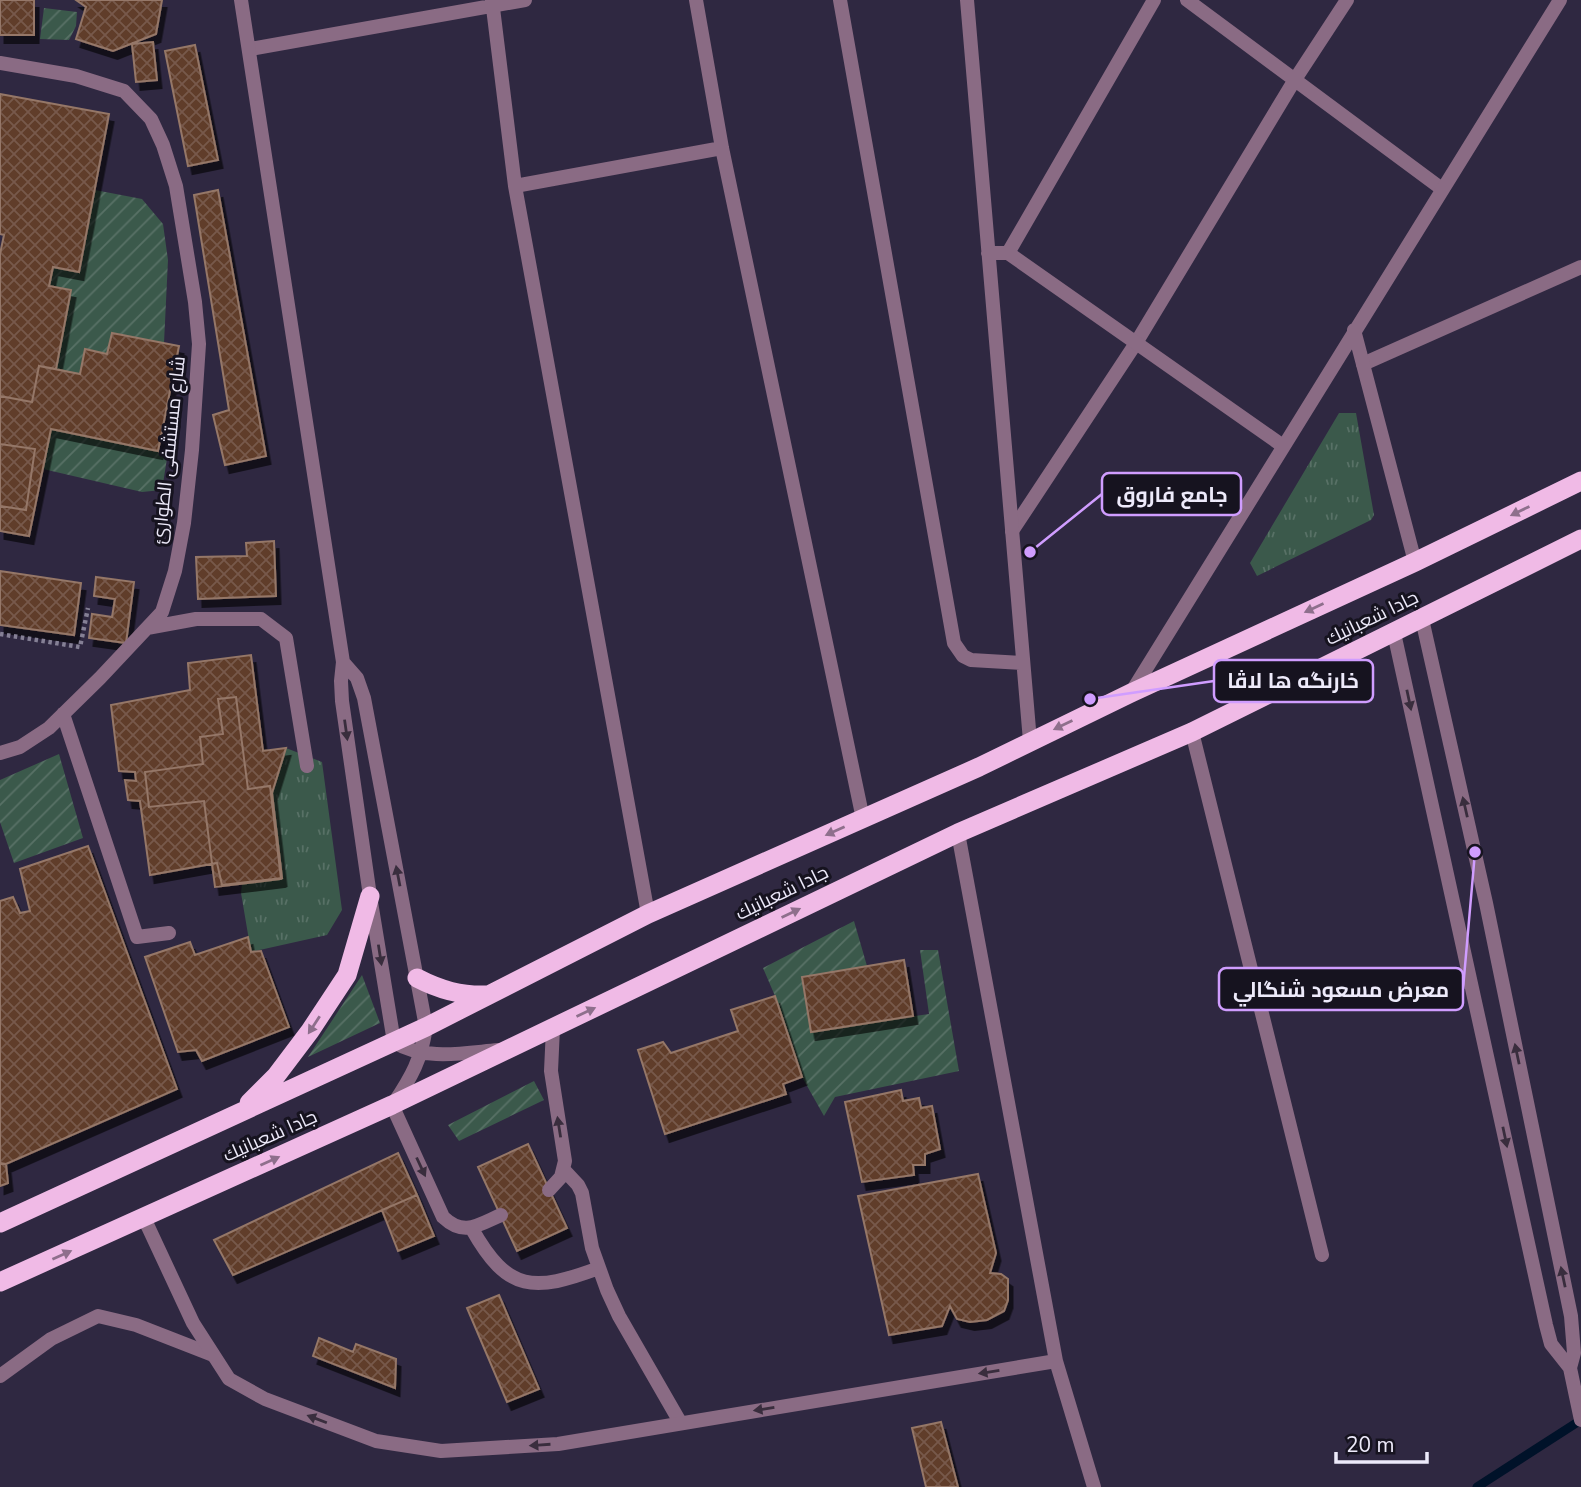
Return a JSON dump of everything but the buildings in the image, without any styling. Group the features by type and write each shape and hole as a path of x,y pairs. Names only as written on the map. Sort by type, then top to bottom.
{"highway":[{"name":"جادا شعبانيك","path":"0,1223 426,1027 648,914 979,767 1130,692 1415,562 1581,481"},
{"name":"جادا شعبانيك","path":"0,1282 393,1105 958,833 1192,732 1581,539"},
{"path":"238,1114 276,1076 347,975 370,896"},
{"path":"417,978 453,993 491,995"}],"street":[{"path":"241,0 344,662 342,701 394,1042 407,1050 422,1053 451,1054 506,1049"},
{"path":"250,49 492,3 525,0"},
{"path":"696,0 722,148 863,819"},
{"path":"840,0 954,643 963,656 971,660 1023,663"},
{"path":"967,0 1030,741"},
{"path":"1008,253 1154,0"},
{"path":"1187,0 1442,189"},
{"path":"1012,531 1136,343 1294,81 1347,0"},
{"path":"1130,692 1560,0"},
{"path":"492,3 515,186 648,914"},
{"name":"شارع مستشفى الطوارئ","path":"0,63 76,76 124,91 150,119 163,145 176,186 199,344 184,523 176,570 162,612 49,728 20,747 0,753"},
{"path":"515,186 722,148"},
{"path":"988,253 1008,253 1283,446"},
{"path":"1363,364 1581,267"},
{"path":"1354,330 1415,562"},
{"path":"147,628 196,619 261,619 286,638 307,766"},
{"path":"1422,619 1486,903 1568,1303 1574,1335 1575,1380 1581,1420"},
{"path":"1394,633 1546,1325 1551,1343 1575,1380"},
{"path":"344,662 357,678 364,698 426,1027 422,1053 414,1072 393,1105 443,1217 461,1228 472,1228 501,1215"},
{"path":"63,714 136,937 169,933"},
{"path":"1192,732 1322,1255"},
{"path":"958,833 1056,1361 1094,1487"},
{"path":"549,1190 561,1177 565,1161 551,1072 553,1028"},
{"path":"564,1170 579,1185 599,1268 619,1316 680,1422"},
{"path":"144,1218 193,1323 229,1379 265,1399 376,1441 441,1451 558,1444 1056,1361"},
{"path":"472,1228 494,1263 508,1275 525,1282 562,1282 599,1268"},
{"path":"0,1376 51,1339 98,1316 136,1325 213,1355"}],"path":[{"path":"0,634 80,647 88,608"}],"green space":[{"path":"44,8 77,12 76,26 69,40 40,39"},
{"path":"95,190 142,199 163,224 168,260 164,343 112,333 107,354 85,350 80,374 56,369 71,290 49,286 53,267 80,272"},
{"path":"1339,413 1356,413 1374,515 1371,520 1257,576 1250,563"},
{"path":"51,429 168,452 162,490 142,492 43,469"},
{"path":"286,748 322,762 342,910 327,935 251,952 241,893 242,884 281,879 270,793"},
{"path":"59,754 83,838 14,863 0,822 0,780"},
{"path":"854,921 867,966 802,977 811,1031 929,1014 920,950 938,950 959,1071 835,1097 824,1116 802,1077 763,968"},
{"path":"362,975 380,1023 308,1057"},
{"path":"534,1081 544,1100 459,1141 448,1125"}],"waterway":[{"path":"1477,1487 1581,1420"}],"place":[{"name":"جامع فاروق","path":"1030,552"},
{"name":"خارنگه ها لاڤا","path":"1090,699"},
{"name":"معرض مسعود شنگالي","path":"1475,852"}]}
